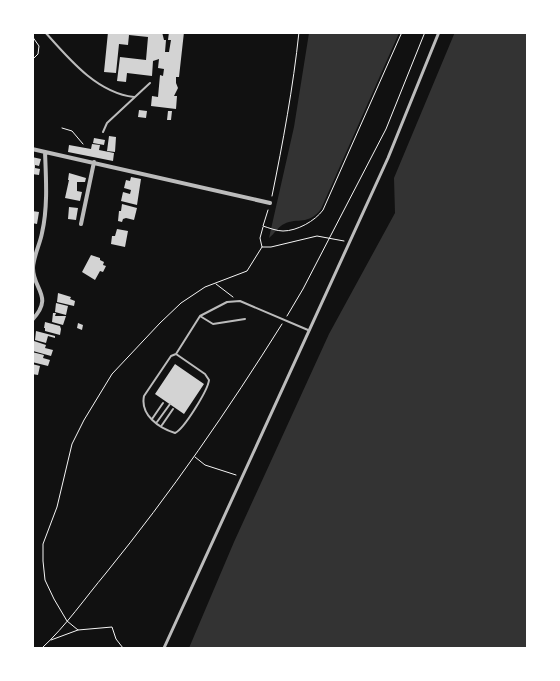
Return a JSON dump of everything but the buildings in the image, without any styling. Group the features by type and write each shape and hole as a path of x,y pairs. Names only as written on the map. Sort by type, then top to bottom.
{"street":[{"path":"164,648 388,158 439,32"},
{"path":"32,149 270,203"},
{"path":"32,320 43,300 33,268 42,233 46,197 45,152"},
{"path":"81,224 94,162"}],"lane":[{"path":"45,32 90,78 102,87 112,93 134,97"},
{"path":"103,132 107,124 150,83"},
{"path":"176,354 205,374 209,384 179,431 175,433 152,419 146,413 142,404 144,396 171,356 176,354 200,316 227,302 240,301 308,330"},
{"path":"200,316 213,324 245,319"},
{"path":"152,419 163,403"},
{"path":"157,422 170,404"},
{"path":"162,425 173,409"}],"path":[{"path":"78,630 67,621 54,599 45,580 43,561 43,544 58,507 72,444 97,396 112,374 181,303 205,287 247,271 262,247 260,238 284,139 294,81 299,32"},
{"path":"263,226 282,231 307,223 318,217 324,210 402,32"},
{"path":"42,648 67,621 134,538 195,457 285,320 386,129 425,32"},
{"path":"32,36 39,46 38,54 32,60"},
{"path":"62,128 72,131 83,144"},
{"path":"262,247 271,247 317,236 329,237 348,243"},
{"path":"215,283 240,301"},
{"path":"195,457 205,465 242,477"},
{"path":"50,641 78,630 112,626 116,639 123,648"}],"shaded area":[{"path":"455,32 527,33 527,648 189,648 234,542 329,334 395,213 394,178"},
{"path":"309,33 399,33 321,209 312,218 282,225 269,238 294,127"}]}
